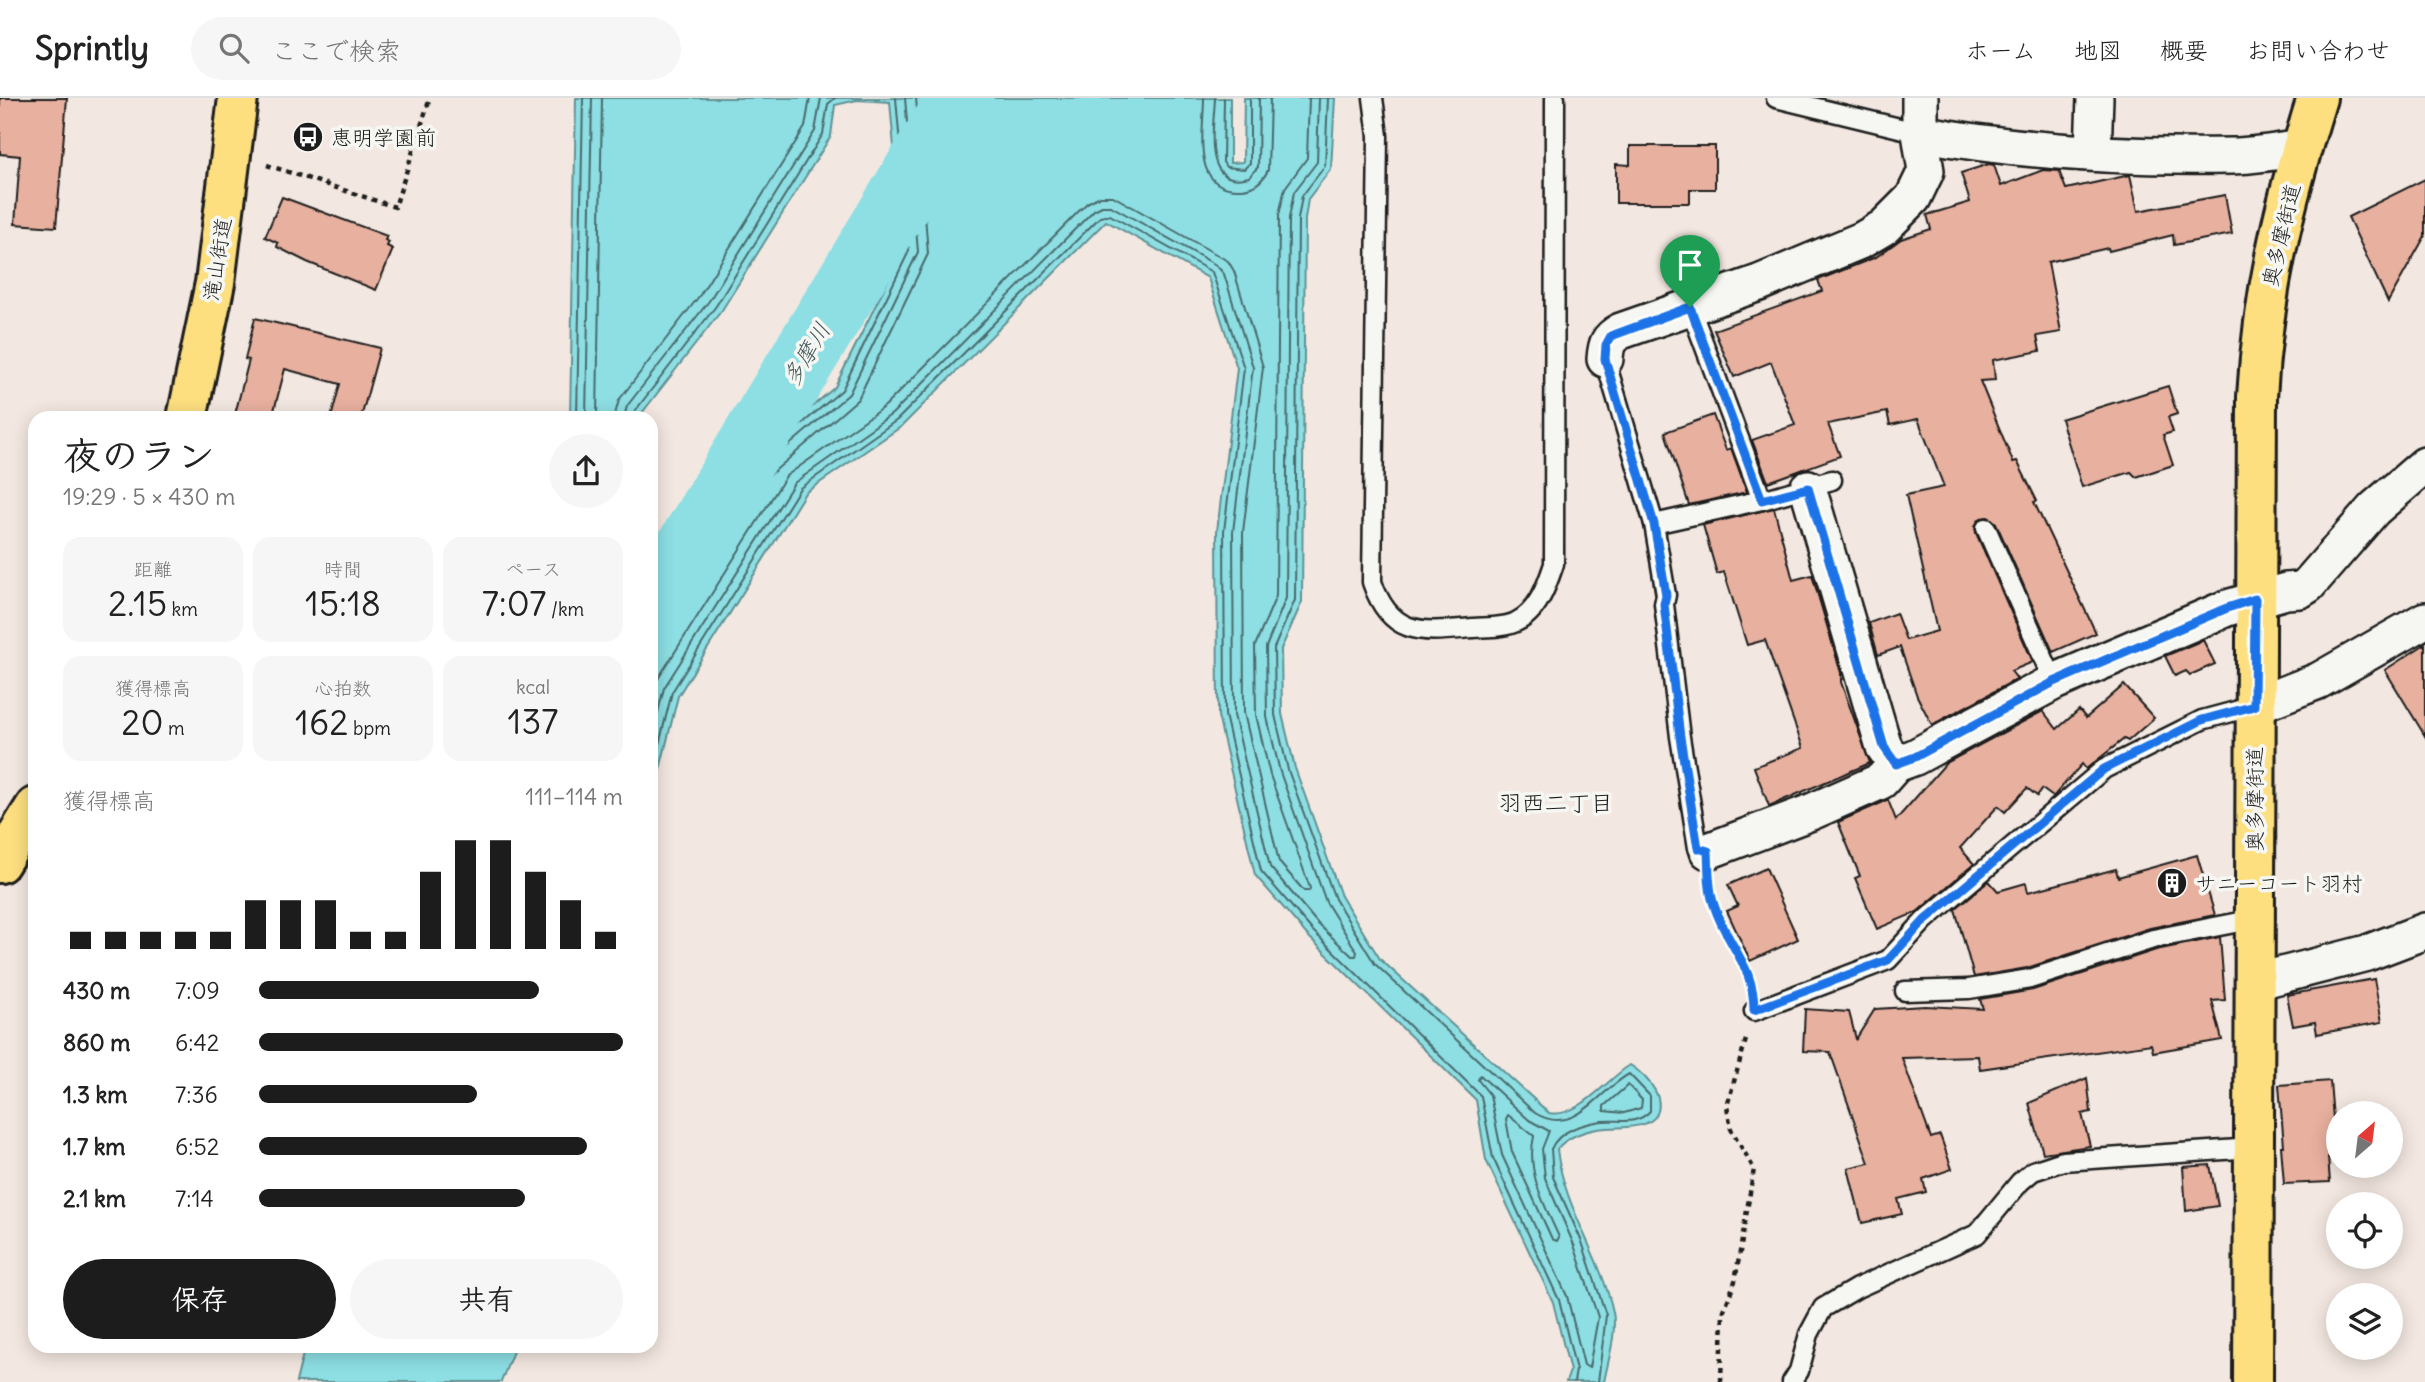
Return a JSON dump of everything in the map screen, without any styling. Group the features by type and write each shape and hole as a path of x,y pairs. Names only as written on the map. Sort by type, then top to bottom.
{"main road":[{"name":"滝山街道","path":"188,411 215,283 238,98"},
{"name":"奥多摩街道","path":"2253,1382 2255,444 2259,350 2275,247 2317,98"},
{"path":"0,863 28,818"}],"street":[{"path":"1605,359 1606,345 1611,336 1759,283 1862,240 1884,227 1913,198 1926,171 1920,134 1920,98"},
{"path":"2093,152 2095,98"},
{"path":"1920,134 2093,152 2235,156 2302,148"},
{"path":"1708,851 1811,812 1881,781 1896,764 1915,757 2054,682 2227,608 2300,590 2308,585 2374,509 2425,465"},
{"path":"1820,484 1884,747 1896,764"},
{"path":"2254,706 2318,681 2425,620"},
{"path":"2255,982 2367,953 2425,931"}],"lane":[{"path":"1373,98 1378,136 1372,582 1379,602 1394,619 1425,632 1517,622 1533,609 1554,564 1555,98"},
{"path":"1776,98 1920,134"},
{"path":"1690,307 1762,500"},
{"path":"1605,359 1654,524 1666,595 1664,604 1680,737 1696,836 1698,848 1708,851"},
{"path":"1654,524 1820,484"},
{"path":"1986,528 2054,682"},
{"path":"1754,1010 1888,960 1925,920 2104,769 2202,720 2254,706"},
{"path":"1905,991 1969,989 2030,979 2152,940 2255,919"},
{"path":"1793,1382 1799,1371 1809,1334 1823,1308 1857,1287 1977,1234 2020,1182 2033,1171 2063,1161 2253,1148"}],"path":[{"path":"231,159 278,167 395,207 430,98"},
{"path":"1708,851 1713,904 1750,975 1754,990 1754,1010 1727,1106 1731,1129 1754,1169 1735,1281 1723,1312 1721,1382"}],"water":[{"path":"576,98 1230,98 1230,163 1243,162 1244,98 1335,98 1331,169 1308,199 1305,219 1302,602 1281,649 1282,714 1295,768 1341,896 1380,959 1549,1113 1571,1110 1630,1065 1647,1079 1656,1093 1659,1108 1650,1121 1633,1127 1586,1132 1566,1140 1557,1149 1567,1191 1600,1271 1613,1312 1613,1338 1604,1382 1566,1382 1570,1371 1553,1302 1486,1160 1476,1100 1307,935 1255,875 1218,716 1217,531 1237,368 1208,278 1106,221 902,426 805,493 678,696 658,777 658,536 835,387 903,250 890,102 857,100 835,105 831,136 722,310 643,411 570,411"},
{"path":"303,1353 512,1353 501,1382 296,1382"}],"building":[{"path":"0,98 67,98 56,227 15,224 20,156 0,154"},
{"path":"1630,146 1715,146 1715,189 1690,189 1690,203 1616,203 1616,164 1630,165"},
{"path":"1989,164 1994,165 2001,186 2043,170 2059,171 2066,189 2130,175 2138,211 2225,195 2232,234 2174,245 2173,235 2109,251 2108,248 2048,262 2061,332 2037,336 2040,351 1993,360 1995,380 1980,381 2013,462 2017,461 2037,501 2034,502 2096,633 2053,652 1996,523 1988,517 1981,518 1975,526 1976,533 2033,662 2011,671 2017,679 1932,725 1917,696 1900,647 1878,655 1869,623 1896,613 1906,640 1937,631 1906,495 1944,487 1918,419 1890,425 1887,412 1828,424 1840,456 1768,482 1752,440 1795,425 1771,362 1734,377 1714,330 1822,291 1818,280 1876,257 1901,239 1931,229 1927,215 1970,202 1961,173"},
{"path":"2425,179 2425,236 2388,302 2348,217"},
{"path":"282,197 387,236 387,246 393,249 376,290 307,262 277,247 278,243 265,237"},
{"path":"255,318 380,348 363,411 333,411 340,384 285,369 274,411 236,411 249,360 245,359"},
{"path":"2168,386 2177,414 2168,417 2173,432 2163,435 2173,465 2136,477 2131,472 2082,487 2061,419"},
{"path":"1713,415 1726,450 1731,448 1747,492 1689,505 1665,432"},
{"path":"1774,508 1793,580 1812,575 1841,673 1841,682 1870,763 1769,806 1754,767 1803,748 1765,640 1747,645 1724,572 1717,574 1703,525"},
{"path":"2203,640 2215,664 2190,675 2186,671 2175,676 2165,656"},
{"path":"2425,644 2425,736 2385,670"},
{"path":"2124,685 2154,718 2128,741 2124,739 2086,769 2082,764 2053,797 2042,789 2037,796 2027,788 2005,812 1998,806 1960,848 1974,864 1917,912 1877,929 1855,878 1860,876 1838,822 1888,800 1896,820 1946,763 2043,711 2057,729 2079,710 2086,718"},
{"path":"2197,855 2215,915 2150,928 2027,968 1974,977 1955,909 1989,881 1998,891 2026,883 2028,892 2116,869 2118,877"},
{"path":"1766,868 1798,939 1750,961 1727,911 1738,906 1728,885"},
{"path":"2220,937 2225,1000 2212,1001 2222,1040 2153,1052 2151,1044 1980,1069 1978,1056 1902,1058 1931,1138 1940,1135 1952,1169 1923,1179 1926,1192 1898,1199 1902,1214 1862,1223 1848,1168 1869,1163 1830,1052 1803,1051 1805,1009 1849,1012 1856,1039 1875,1009 1925,1006 1983,1009 1980,999 2033,990 2156,950"},
{"path":"2374,979 2382,1022 2317,1034 2315,1022 2293,1026 2287,995"},
{"path":"2087,1078 2091,1112 2082,1114 2090,1146 2043,1153 2029,1103"},
{"path":"2330,1081 2332,1101 2326,1101 2326,1178 2330,1178 2330,1182 2284,1184 2279,1085"},
{"path":"2210,1165 2218,1206 2186,1211 2183,1167"}],"waterway":[{"name":"多摩川","path":"658,598 961,98"}],"place":[{"name":"恵明学園前","path":"308,137"},
{"name":"サニーコート羽村","path":"2172,883"}],"district":[{"name":"羽西二丁目","path":"1556,802"}],"route":[{"path":"1690,307 1762,500 1808,488 1884,747 1896,764 1915,757 2054,682 2227,608 2255,599 2254,706 2202,720 2104,769 1925,920 1888,960 1754,1010 1754,990 1750,975 1725,932 1713,904 1708,851 1698,848 1680,737 1664,604 1666,595 1654,524 1605,359 1606,345 1611,336 1690,307"}]}
